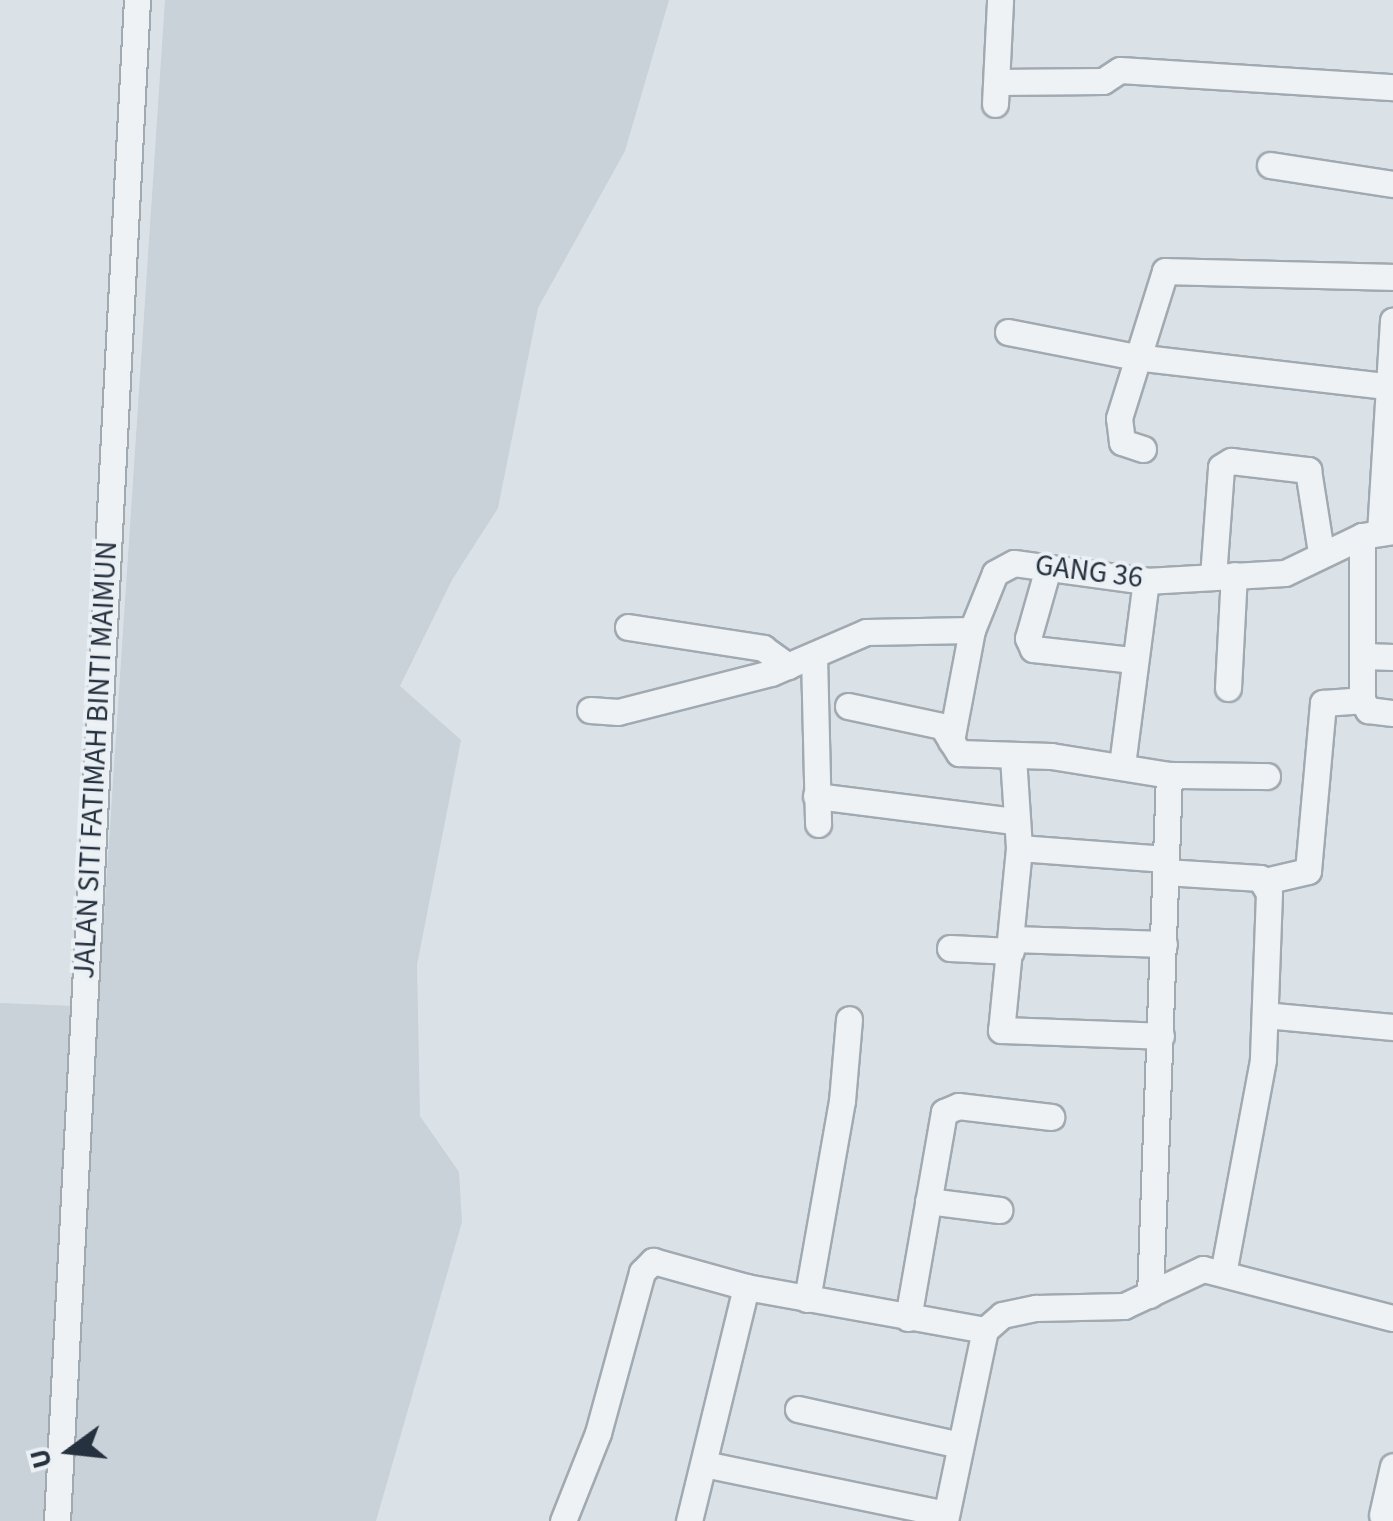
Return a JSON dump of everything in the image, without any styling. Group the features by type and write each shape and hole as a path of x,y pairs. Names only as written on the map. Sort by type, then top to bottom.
{"street":[{"name":"JALAN SITI FATIMAH BINTI MAIMUN","path":"57,1521 137,0"},
{"path":"1000,0 996,93 1103,81 1120,70 1393,88"},
{"path":"1270,165 1393,184"},
{"path":"1143,449 1126,446 1119,434 1135,358 1165,271 1393,278"},
{"path":"1393,320 1362,700 1368,710 1393,713"},
{"path":"1008,332 1135,358 1386,386"},
{"path":"1228,688 1221,466 1231,461 1308,470 1315,479 1321,552"},
{"name":"GANG 36","path":"972,630 1002,566 1048,568 1146,582 1285,574 1321,552 1378,533"},
{"path":"1048,568 1028,638 1033,649 1133,660"},
{"path":"1122,765 1146,582"},
{"path":"628,626 762,648 788,666"},
{"path":"590,710 618,712 788,666 866,632 972,630 951,741"},
{"path":"814,656 818,824"},
{"path":"1364,656 1393,657"},
{"path":"1019,848 1166,865 1264,882 1308,870 1323,704 1362,700"},
{"path":"848,706 942,726 959,752 1122,765 1169,774 1267,776"},
{"path":"1013,758 1012,821 1019,848 1002,1030 1161,1036"},
{"path":"1150,1295 1169,774"},
{"path":"816,796 1012,821"},
{"path":"1224,1273 1265,1015 1270,907 1264,882"},
{"path":"950,948 1164,944"},
{"path":"1265,1015 1393,1028"},
{"path":"807,1299 842,1101 850,1019"},
{"path":"908,1318 948,1110 1050,1117"},
{"path":"928,1200 1000,1210"},
{"path":"563,1521 598,1433 642,1272 653,1261 746,1287 984,1330"},
{"path":"704,1464 946,1517 984,1330 1002,1316 1036,1308 1124,1306 1204,1269 1393,1318"},
{"path":"688,1521 746,1287"},
{"path":"798,1409 960,1446"},
{"path":"1384,1517 1393,1466"}],"shaded area":[{"path":"165,0 669,0 625,151 538,308 498,508 452,580 400,686 461,740 417,965 420,1116 459,1172 462,1222 376,1521 0,1521 0,1003 98,1007"}]}
